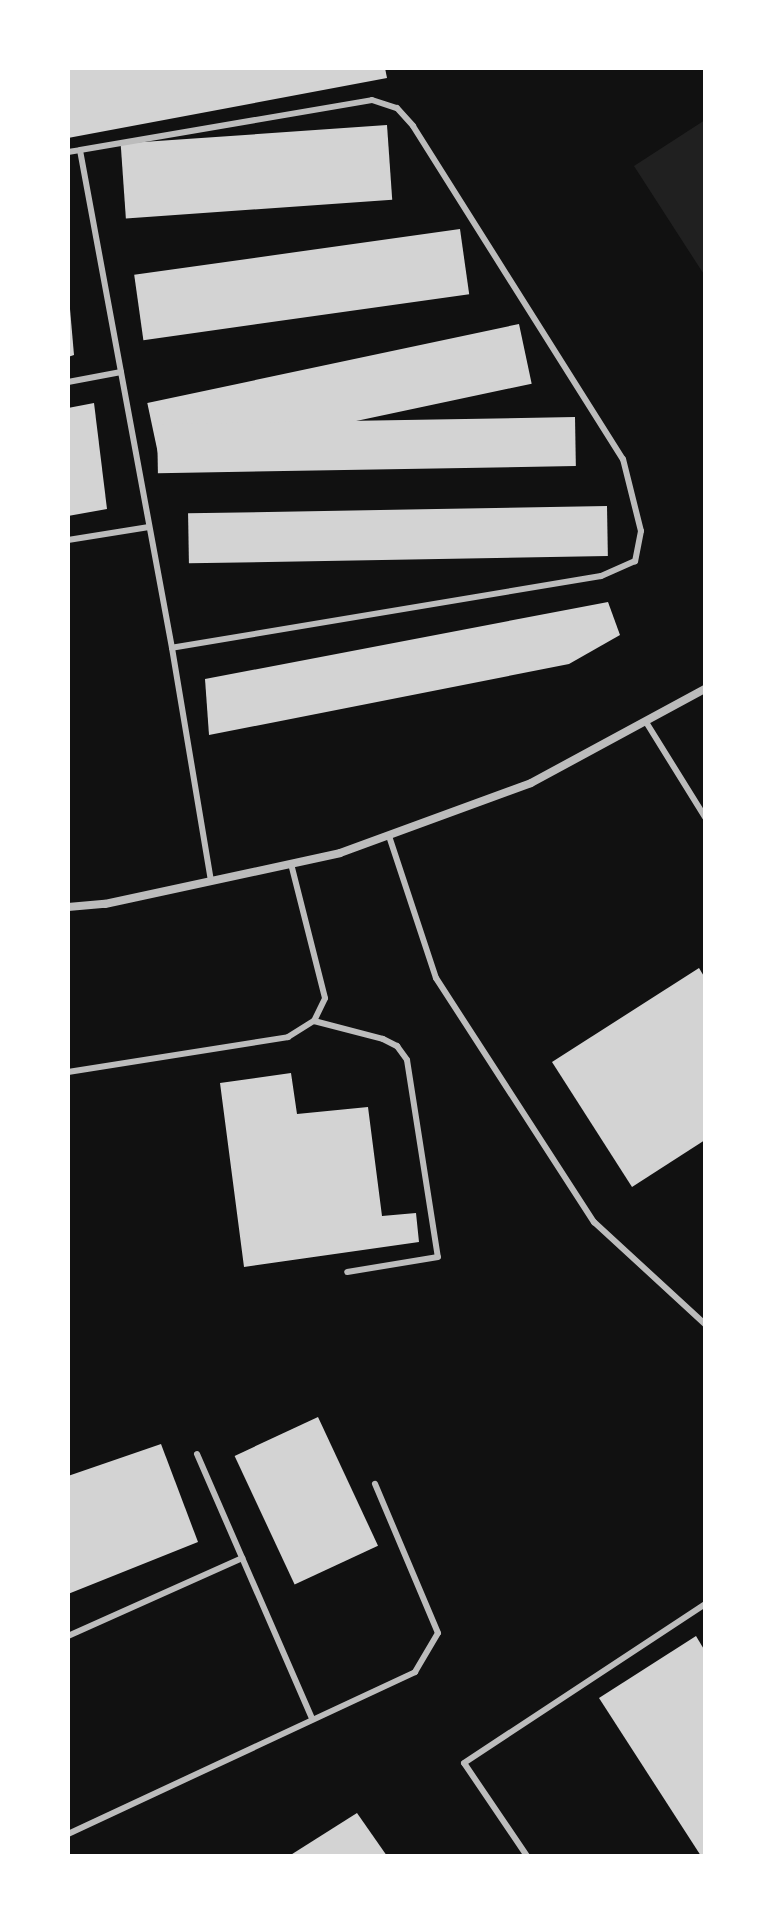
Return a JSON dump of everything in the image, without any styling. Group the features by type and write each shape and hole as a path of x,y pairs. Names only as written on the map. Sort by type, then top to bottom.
{"street":[{"path":"68,907 105,904 340,853 531,783 705,689"}],"lane":[{"path":"68,152 372,100 397,108 413,126 623,459 641,531 635,561 601,576 172,648"},
{"path":"80,150 172,648 211,881"},
{"path":"68,382 121,372"},
{"path":"68,540 149,527"},
{"path":"646,722 705,817"},
{"path":"389,836 436,978 594,1222 705,1324"},
{"path":"68,1072 288,1037 314,1021 325,998 291,864"},
{"path":"314,1021 383,1039 397,1046 407,1060 438,1257 347,1272"},
{"path":"197,1454 312,1719"},
{"path":"68,1834 415,1672 438,1633 375,1484"},
{"path":"68,1636 242,1558"},
{"path":"527,1856 464,1763 705,1604"}],"shaded area":[{"path":"705,120 705,276 634,166"}],"building":[{"path":"68,68 385,68 387,78 68,138"},
{"path":"387,125 392,200 126,218 121,144"},
{"path":"460,229 469,294 143,340 134,275"},
{"path":"68,310 74,355 68,357"},
{"path":"519,324 532,384 160,463 147,403"},
{"path":"94,403 107,509 68,516 68,408"},
{"path":"575,417 576,466 158,473 157,424"},
{"path":"607,506 608,556 189,563 188,513"},
{"path":"608,602 620,635 569,664 209,735 205,679"},
{"path":"699,968 705,978 705,1140 632,1187 552,1062"},
{"path":"291,1073 297,1114 368,1107 382,1216 416,1213 419,1242 244,1267 220,1083"},
{"path":"318,1417 378,1546 295,1585 235,1456"},
{"path":"161,1444 198,1542 68,1594 68,1476"},
{"path":"696,1636 705,1651 705,1856 701,1856 599,1698"},
{"path":"357,1813 387,1856 289,1856"}]}
